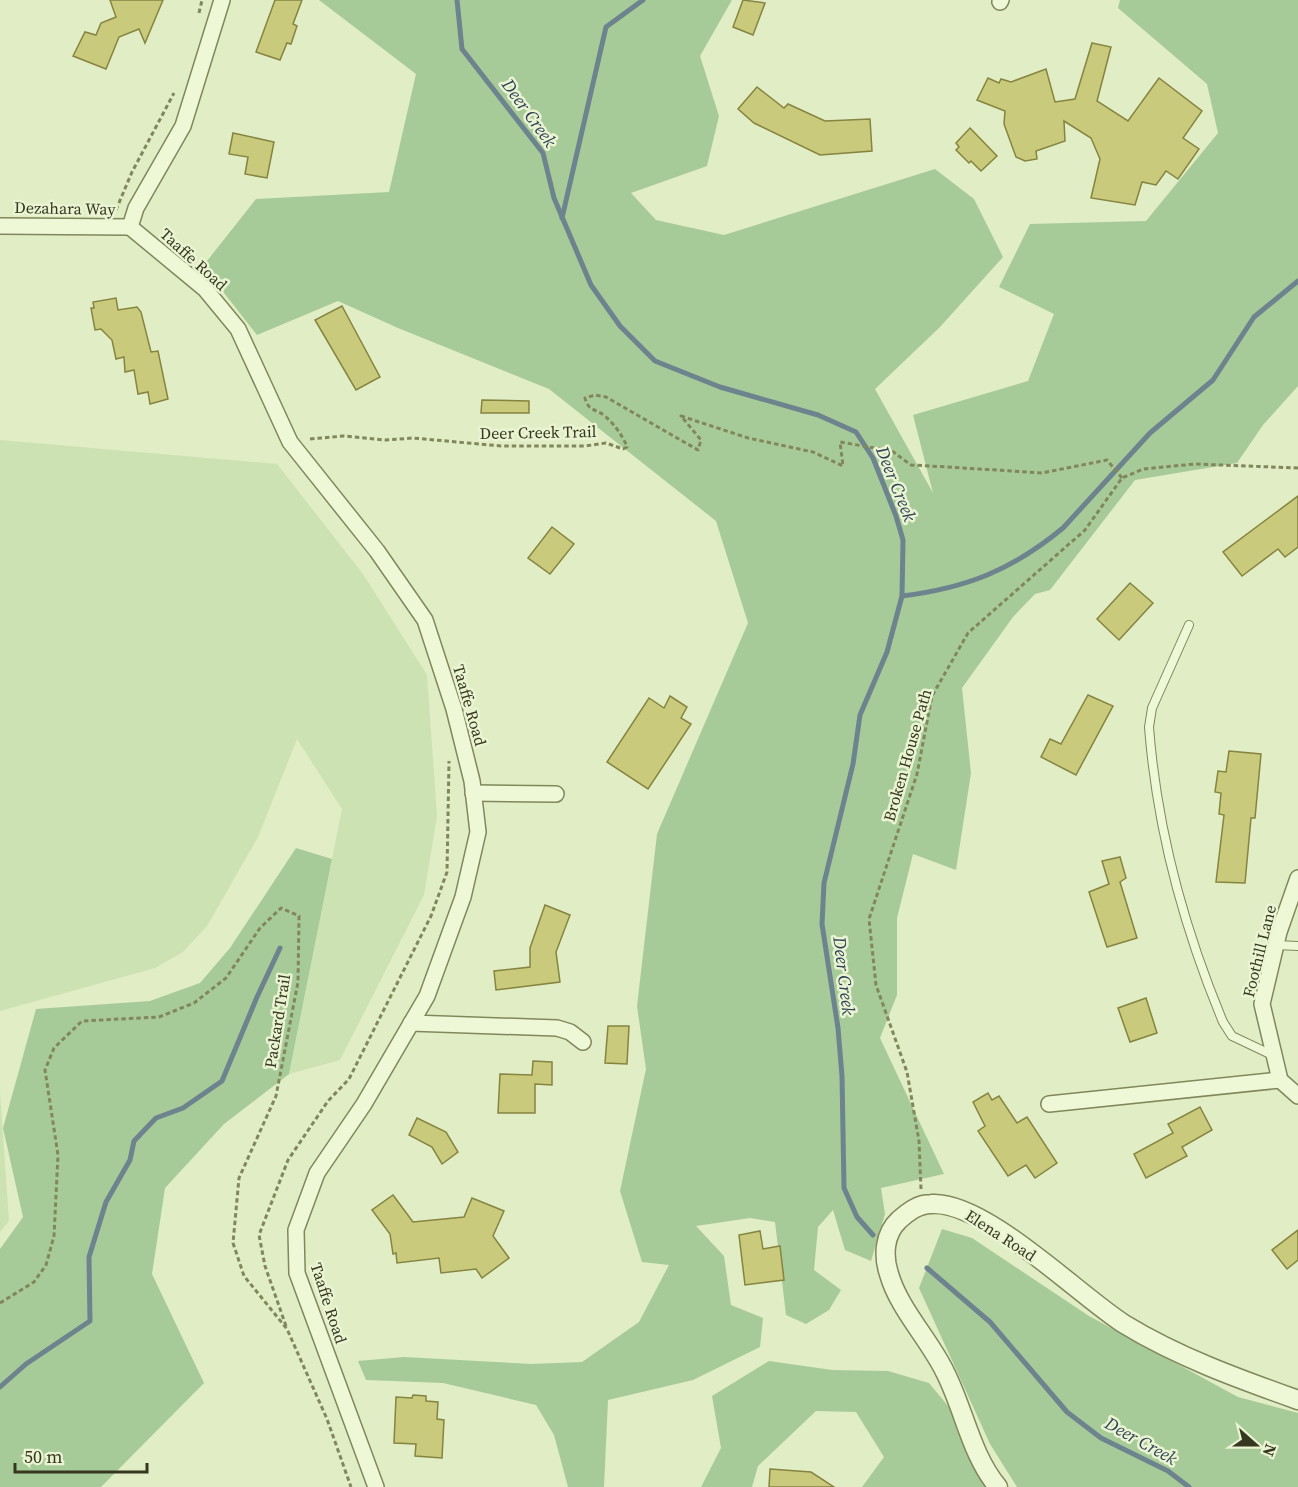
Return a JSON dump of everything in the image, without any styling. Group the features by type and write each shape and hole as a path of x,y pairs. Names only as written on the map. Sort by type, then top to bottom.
{"street":[{"path":"123,227 183,126 222,0"},
{"name":"Dezahara Way","path":"0,226 123,227"},
{"name":"Taaffe Road","path":"123,227 204,288 238,329 290,442 377,551 425,620 463,740 473,793 477,832 463,897 427,996 364,1104 317,1173 296,1230 297,1273 376,1487"},
{"path":"473,793 556,794"},
{"name":"Foothill Lane","path":"1280,1080 1272,1055 1262,1004 1276,945 1298,878"},
{"path":"411,1023 557,1028 570,1032 583,1042"},
{"path":"1049,1104 1280,1080 1298,1096"},
{"path":"921,1205 908,1212 888,1234 885,1261 892,1286 946,1373 983,1463 998,1487"},
{"name":"Elena Road","path":"921,1205 949,1205 965,1211 991,1225 1124,1323 1181,1354 1298,1401"}],"lane":[{"path":"1189,625 1152,708 1149,727 1164,846 1182,908 1223,1022 1232,1036 1272,1055"},
{"path":"1276,945 1298,946"}],"path":[{"path":"197,23 202,0"},
{"path":"123,227 116,207 170,105 177,85"},
{"name":"Deer Creek Trail","path":"290,442 344,436 385,440 413,438 501,446 585,446 606,443 624,449 627,447 619,431 605,416 590,409 587,404 585,398 595,395 606,397 698,450 701,440 681,417 748,438 813,452 843,466 840,442 855,447 875,447 892,451 911,465 1042,473 1107,460 1122,478"},
{"path":"1122,478 1143,469 1195,464 1298,468"},
{"name":"Broken House Path","path":"921,1205 919,1142 907,1072 876,985 869,919 917,774 933,696 968,633 1086,530 1122,478"},
{"path":"287,1329 265,1266 259,1235 288,1160 328,1101 349,1080 431,916 447,872 449,754"},
{"name":"Packard Trail","path":"0,1303 34,1282 46,1264 54,1236 58,1155 45,1070 54,1048 82,1021 159,1017 194,1003 226,978 260,928 281,908 299,916 297,982 276,1096 239,1178 233,1243 244,1276 287,1329 318,1395 351,1487"}],"green space":[{"path":"319,0 732,0 700,56 719,116 707,166 631,193 656,220 724,235 935,169 974,199 1003,257 940,327 875,389 933,493 913,415 1028,381 1054,314 999,287 1030,224 1146,221 1218,133 1207,84 1118,8 1120,0 1298,0 1298,386 1263,425 1237,463 1135,480 1050,590 1035,594 1013,617 962,688 971,773 956,870 913,854 897,918 897,995 880,1038 944,1174 881,1188 885,1214 871,1261 845,1250 833,1210 818,1227 814,1270 841,1290 829,1310 806,1324 786,1315 775,1222 750,1218 696,1226 724,1256 731,1305 763,1318 760,1347 693,1380 608,1400 604,1487 568,1487 554,1435 536,1405 443,1383 366,1380 358,1361 404,1357 531,1364 582,1362 639,1322 669,1265 642,1262 620,1191 646,1069 637,1006 657,834 748,623 716,521 549,389 398,328 338,301 257,335 203,266 256,199 389,192 416,74"},
{"path":"0,440 277,464 363,574 427,675 437,816 424,895 340,1060 289,1074 342,809 297,739 258,837 207,926 183,952 155,968 0,1011"},
{"path":"296,848 332,859 289,1074 224,1124 165,1188 152,1274 204,1383 101,1487 0,1487 0,1249 23,1217 3,1128 36,1009 150,1001 200,983 230,948"},
{"path":"0,1092 9,1221 0,1232"},
{"path":"942,1229 972,1238 1089,1316 1238,1397 1298,1413 1298,1487 1017,1487 990,1444 919,1288"},
{"path":"769,1361 832,1370 888,1371 929,1383 963,1424 986,1487 862,1487 884,1457 856,1412 816,1411 758,1466 752,1487 701,1487 721,1448 712,1396"}],"building":[{"path":"110,0 163,0 145,43 139,29 119,37 106,69 73,56 85,32 96,35 101,23 116,17"},
{"path":"275,0 302,0 293,24 297,26 291,44 287,43 280,60 256,52"},
{"path":"743,0 765,3 753,35 733,27"},
{"path":"1092,43 1111,47 1097,101 1128,121 1159,78 1202,111 1183,138 1199,149 1178,179 1166,171 1156,185 1142,182 1135,205 1091,198 1100,159 1091,138 1064,121 1065,141 1036,151 1037,159 1025,161 1016,157 1004,124 1005,111 977,100 988,78 999,83 1001,79 1011,82 1046,69 1055,102 1075,99"},
{"path":"757,87 784,108 788,104 825,121 870,119 872,151 820,155 754,123 738,109"},
{"path":"970,128 997,156 981,171 956,150 959,147 956,143"},
{"path":"233,133 274,142 267,178 245,174 248,157 229,154"},
{"path":"116,298 118,310 137,307 141,312 151,352 158,351 168,399 150,404 148,392 138,394 134,370 125,372 124,357 116,359 112,340 101,329 95,330 91,308 94,308 93,302"},
{"path":"342,306 380,377 356,390 315,320"},
{"path":"482,400 529,401 529,413 481,413"},
{"path":"1298,496 1298,547 1285,557 1278,549 1242,576 1223,552"},
{"path":"552,527 574,544 550,574 528,558"},
{"path":"1130,583 1153,603 1119,640 1097,619"},
{"path":"1088,695 1113,706 1076,775 1041,757 1050,739 1061,744"},
{"path":"670,696 687,707 681,718 691,724 648,789 607,762 649,698 664,708"},
{"path":"1229,751 1261,754 1255,818 1251,818 1245,883 1216,882 1224,815 1219,814 1221,793 1215,792 1218,771 1226,772"},
{"path":"1120,857 1126,878 1120,882 1137,938 1107,947 1089,892 1109,884 1102,861"},
{"path":"545,905 570,915 556,952 560,982 496,990 494,971 530,967 530,948"},
{"path":"1146,998 1157,1033 1130,1042 1118,1008"},
{"path":"608,1026 629,1026 627,1064 605,1063"},
{"path":"533,1061 552,1062 552,1085 535,1084 535,1113 498,1113 500,1074 532,1075"},
{"path":"988,1093 992,1100 999,1096 1017,1123 1027,1117 1057,1163 1035,1178 1026,1165 1008,1176 978,1131 985,1126 973,1102"},
{"path":"1200,1107 1212,1130 1182,1147 1187,1156 1146,1178 1134,1154 1173,1133 1168,1124"},
{"path":"417,1118 446,1132 458,1152 442,1164 432,1147 409,1135"},
{"path":"393,1195 413,1222 464,1217 472,1198 504,1211 493,1236 509,1258 482,1278 476,1269 441,1273 439,1258 397,1263 390,1234 372,1210"},
{"path":"1298,1230 1298,1260 1287,1269 1272,1250"},
{"path":"760,1231 763,1249 780,1246 784,1280 745,1285 739,1235"},
{"path":"413,1395 426,1396 426,1401 438,1402 437,1419 444,1420 442,1458 415,1456 416,1444 394,1443 396,1397 412,1398"},
{"path":"770,1469 811,1472 834,1487 769,1487"}],"waterway":[{"name":"Deer Creek","path":"457,0 462,49 543,153 554,198 591,285 620,326 655,361 720,387 818,415 856,432 873,458 896,516 903,540 902,596 887,652 860,715 853,764 824,883 822,924 838,1028 842,1076 844,1188 857,1217 873,1235"},
{"path":"562,218 606,27 643,0"},
{"path":"902,596 947,588 988,575 1025,555 1063,528 1150,433 1213,380 1254,317 1298,281"},
{"path":"0,1387 26,1364 90,1321 89,1257 106,1202 130,1160 134,1141 156,1118 183,1108 222,1081 280,948"},
{"name":"Deer Creek","path":"927,1268 990,1322 1067,1412 1101,1438 1168,1471 1189,1487"}]}
